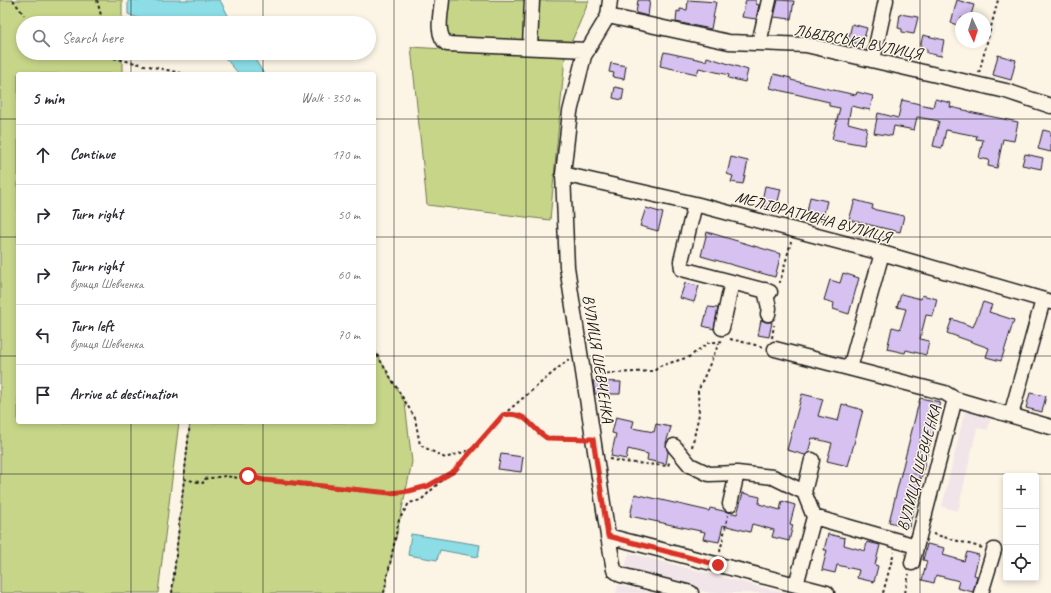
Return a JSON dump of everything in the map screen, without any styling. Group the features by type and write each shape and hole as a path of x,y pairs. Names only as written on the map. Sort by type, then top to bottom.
{"street":[{"path":"442,0 440,34 442,40 447,44 530,46 588,50"},
{"path":"530,46 532,0"},
{"name":"ВУЛИЦЯ ШЕВЧЕНКА","path":"610,0 608,16 584,56 570,112 563,174 567,267 614,570 621,575 691,593"},
{"path":"759,43 769,0"},
{"path":"872,60 886,0"},
{"name":"ЛЬВІВСЬКА ВУЛИЦЯ","path":"608,16 729,42 806,46 1006,91 1051,106"},
{"name":"МЕЛІОРАТИВНА ВУЛИЦЯ","path":"563,174 695,204 882,253 1047,301"},
{"path":"695,204 681,261 682,269 732,282 769,287 768,311"},
{"path":"850,368 882,253"},
{"path":"722,328 732,282"},
{"path":"1012,415 1047,301"},
{"name":"ВУЛИЦЯ ШЕВЧЕНКА","path":"775,349 945,393 955,399 1051,427"},
{"name":"ВУЛИЦЯ ШЕВЧЕНКА","path":"912,564 955,399"},
{"path":"674,446 690,465 709,474 737,473 773,476 804,492"},
{"path":"796,585 814,517 804,492 812,460"},
{"path":"730,504 737,473"},
{"name":"ВУЛИЦЯ ШЕВЧЕНКА","path":"814,517 916,546"},
{"path":"608,536 827,593"},
{"path":"982,593 994,550"}],"path":[{"path":"13,0 24,15"},
{"path":"96,0 101,16"},
{"path":"975,84 998,0"},
{"path":"122,60 176,72"},
{"path":"769,287 780,282 794,230"},
{"path":"768,311 774,324 770,344 775,349"},
{"path":"690,465 699,414 698,391 710,367 719,343 722,328"},
{"path":"583,374 654,372 660,366 689,357 708,343 719,343 731,338 775,349"},
{"path":"184,479 203,483 204,479 225,476 238,478 248,476 264,480 390,493 409,491 428,486 454,471 503,415 580,351"},
{"path":"376,353 415,418 420,445 445,458 473,449"},
{"path":"503,415 512,414 522,416 547,438 593,439"},
{"path":"172,593 190,424"},
{"path":"595,455 624,462 668,466 674,446"},
{"path":"384,593 399,520 409,503 421,500 445,477"},
{"path":"718,565 730,504"},
{"path":"920,531 994,550"},
{"path":"883,593 897,541"},
{"path":"905,593 912,564"}],"shaded area":[{"path":"965,410 991,416 988,430 977,428 958,511 942,507"},
{"path":"629,553 784,593 710,593 624,571"},
{"path":"618,585 653,593 616,593"}],"green space":[{"path":"0,0 122,0 122,16 16,16 16,60 122,60 122,72 16,72 16,424 179,424 158,593 0,593"},
{"path":"447,0 589,1 565,57 550,220 427,205 411,47 444,49"},
{"path":"376,352 405,403 412,462 384,593 172,593 190,424 376,424"}],"water":[{"path":"128,0 220,0 228,16 133,16 128,14"},
{"path":"227,60 255,60 263,72 237,72"},
{"path":"411,534 480,545 478,557 440,550 437,560 408,555"}],"building":[{"path":"638,0 650,0 648,16 636,13"},
{"path":"688,0 716,2 711,29 676,22 677,11 680,12 680,9 687,10"},
{"path":"746,0 756,0 756,4 759,5 756,19 742,17"},
{"path":"778,0 794,1 791,19 774,17"},
{"path":"957,0 974,5 972,12 955,12 955,24 951,23"},
{"path":"900,14 918,17 914,34 902,32 902,29 898,28"},
{"path":"852,24 867,28 862,45 848,41"},
{"path":"923,35 944,40 941,56 927,53 927,49 920,47"},
{"path":"664,52 706,61 707,57 748,70 745,82 728,78 729,75 699,68 697,74 660,66"},
{"path":"998,55 1016,60 1011,80 993,75"},
{"path":"611,63 626,66 624,79 613,77 614,73 609,72"},
{"path":"774,74 824,88 856,95 857,92 873,96 870,110 851,106 848,123 867,128 864,145 832,139 840,108 829,106 829,102 770,88"},
{"path":"615,87 624,89 622,100 613,98"},
{"path":"935,99 951,103 950,107 1018,122 1014,141 1003,139 997,168 988,166 989,160 979,158 983,140 976,139 977,136 946,130 942,148 933,146 939,121 917,117 914,130 894,126 892,136 874,133 878,113 898,118 902,100 933,107"},
{"path":"1043,130 1051,132 1051,152 1038,149"},
{"path":"1025,154 1043,158 1041,169 1022,165"},
{"path":"731,157 748,161 743,184 731,182 733,176 727,174"},
{"path":"765,186 781,189 776,209 761,206"},
{"path":"810,197 827,201 822,221 806,217"},
{"path":"855,200 873,205 872,209 904,216 900,232 849,220"},
{"path":"646,208 663,213 658,231 640,226"},
{"path":"707,232 781,254 775,277 701,256"},
{"path":"843,273 859,278 849,314 833,309 834,303 824,300 830,280 840,283"},
{"path":"685,283 699,286 694,302 680,298"},
{"path":"901,294 921,299 922,295 937,299 933,316 926,315 920,339 929,341 926,355 906,350 905,353 887,349 892,327 900,329 906,309 897,307"},
{"path":"983,302 992,305 989,312 1014,320 1001,361 986,357 989,348 947,333 952,319 973,327"},
{"path":"708,307 718,308 714,329 703,326"},
{"path":"761,320 772,322 769,337 758,335"},
{"path":"593,381 621,382 620,394 595,394"},
{"path":"1030,393 1046,396 1042,412 1026,408"},
{"path":"802,394 823,399 818,416 838,421 842,404 863,410 848,466 827,461 832,443 812,438 808,453 805,455 787,450"},
{"path":"920,398 940,402 909,527 889,522"},
{"path":"616,417 634,421 632,428 654,432 656,424 671,427 666,443 668,452 666,464 647,460 648,454 628,449 626,459 611,456 616,434 612,433"},
{"path":"501,454 523,457 521,472 498,469"},
{"path":"743,493 760,497 759,504 780,510 782,501 795,505 790,524 793,525 789,541 772,537 774,530 752,524 750,532 723,525 719,542 703,539 705,532 630,516 635,494 709,511 710,508 737,514"},
{"path":"828,534 845,538 844,545 865,551 867,542 880,545 875,565 878,566 874,582 857,578 859,570 837,565 835,573 822,570 827,550 824,550"},
{"path":"927,544 945,548 943,555 964,561 967,552 979,555 974,575 977,576 973,592 957,588 959,581 936,575 934,583 922,580 927,561 923,560"}],"route":[{"path":"248,476 264,480 375,490 390,493 409,491 428,486 454,471 503,415 512,414 522,416 531,422 541,435 547,438 593,439 608,536 718,565"}]}
